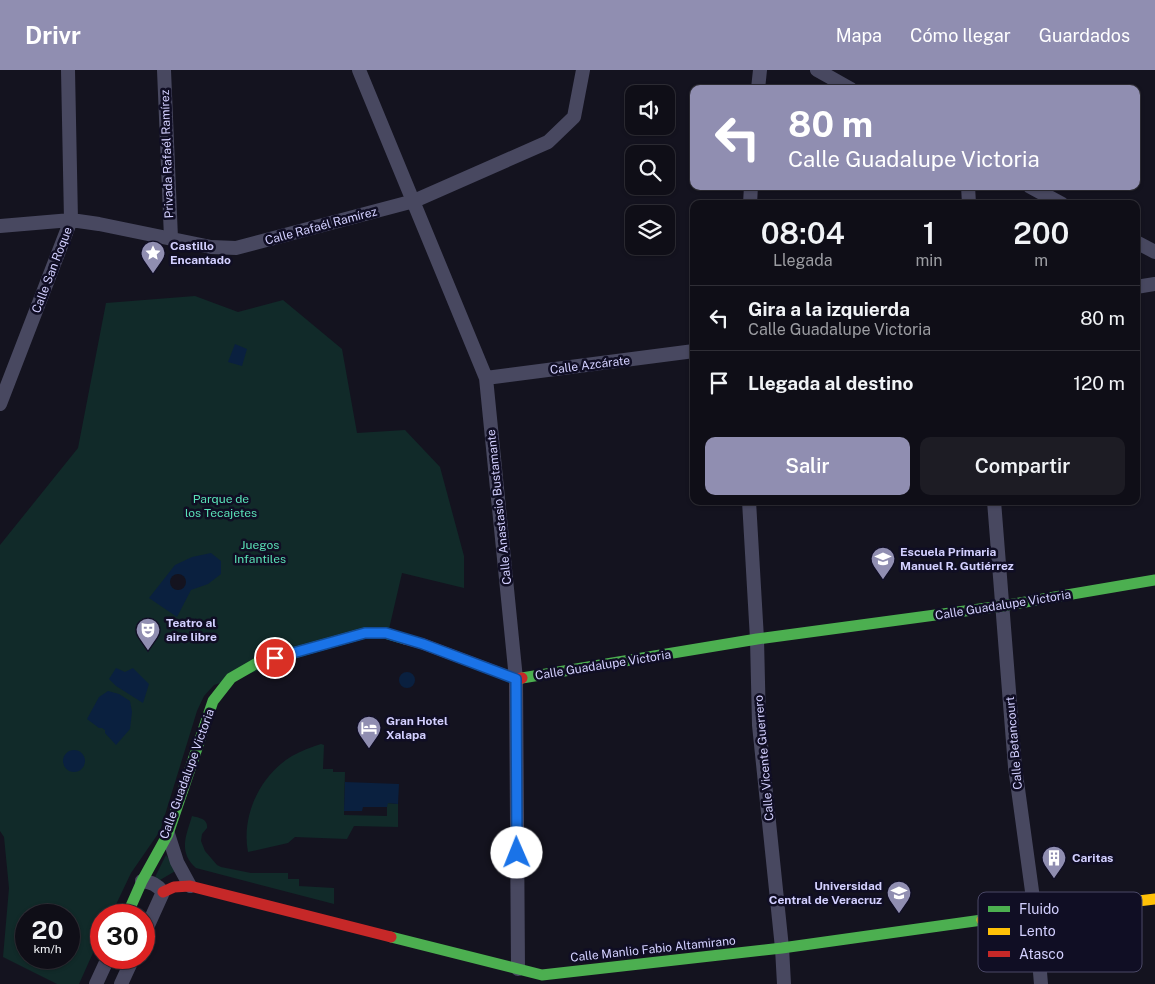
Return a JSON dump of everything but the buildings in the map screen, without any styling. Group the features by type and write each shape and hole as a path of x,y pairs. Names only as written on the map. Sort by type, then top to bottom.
{"street":[{"name":"Calle San Roque","path":"0,404 71,220 68,70"},
{"name":"Privada Rafaél Ramírez","path":"164,70 171,238"},
{"name":"Calle Anastasio Bustamante","path":"359,70 486,378 516,679 518,969"},
{"name":"Calle Rafaél Ramírez","path":"0,226 71,220 211,247 236,248 414,200 548,142 574,117 583,70"},
{"path":"758,85 760,70"},
{"path":"818,70 844,85"},
{"path":"1036,190 1055,200"},
{"path":"1140,244 1155,252"},
{"path":"1140,286 1155,284"},
{"name":"Calle Azcárate","path":"486,378 690,352"},
{"name":"Calle Vicente Guerrero","path":"749,505 757,639 759,725 784,984"},
{"name":"Calle Betancourt","path":"994,505 1015,767 1032,892"},
{"name":"Calle Guadalupe Victoria","path":"132,904 142,881 168,834 213,701 231,678 257,663 365,633 386,633 423,644 516,679 757,639 1002,606 1155,580"},
{"path":"168,834 177,862 190,886"},
{"path":"142,881 150,882 163,892 155,910"},
{"name":"Calle Manlio Fabio Altamirano","path":"163,892 174,887 190,886 542,975 782,948 978,921"},
{"name":"Calle Manlio Fabio Altamirano","path":"1142,901 1155,899"},
{"path":"96,984 103,969"},
{"path":"121,984 128,969"}],"green space":[{"name":"Parque de los Tecajetes","path":"195,296 238,312 283,300 342,349 357,433 405,430 440,467 464,556 464,588 402,573 389,629 214,685 204,696 197,711 160,831 131,873 116,904 90,904 90,960 79,984 57,984 27,969 80,969 80,904 15,904 15,963 3,957 9,888 4,837 0,831 0,545 78,448 106,303"},
{"path":"321,744 324,745 323,769 333,769 333,772 345,772 344,815 387,816 387,803 398,804 398,827 354,826 347,839 295,837 288,843 248,852 247,824 255,798 262,785 281,764 292,756"},
{"path":"192,816 203,819 206,823 207,828 202,834 201,841 205,851 217,865 251,873 288,873 288,879 299,879 299,886 334,888 334,904 196,868 190,862 185,850 186,837"},
{"path":"166,855 177,870 160,880 155,877"}],"water":[{"path":"235,344 247,349 242,366 228,362"},
{"path":"211,553 221,561 221,574 208,584 191,590 177,617 149,598 175,565 192,557"},
{"path":"116,668 125,672 133,668 149,684 143,703 116,686 109,679"},
{"path":"407,672 413,674 415,680 413,686 407,688 401,686 399,680 401,674"},
{"path":"108,691 119,694 130,701 132,712 130,729 116,745 105,733 105,730 87,719 99,697"},
{"path":"70,750 78,750 85,757 85,765 78,772 70,772 63,765 63,757"},
{"path":"345,782 399,784 398,804 388,803 387,807 363,807 362,811 344,811"}],"pier":[{"path":"178,574 186,582 178,590 170,582"}],"traffic: fast":[{"path":"522,678 757,639 1002,606 1155,580"},
{"path":"132,904 142,881 168,834 213,701 231,678 257,663 365,633 385,633 405,639"},
{"path":"391,937 542,975 782,948 978,921"}],"traffic: slow":[{"path":"1142,901 1155,899"}],"traffic: jam":[{"path":"405,639 516,679 522,678"},
{"path":"163,892 174,887 190,886 391,937"}],"place":[{"name":"Castillo Encantado","path":"153,274"},
{"name":"Escuela Primaria Manuel R. Gutiérrez","path":"883,580"},
{"name":"Teatro al aire libre","path":"148,651"},
{"name":"Gran Hotel Xalapa","path":"369,749"},
{"name":"Caritas","path":"1054,879"},
{"name":"Universidad Central de Veracruz","path":"899,914"}],"route":[{"path":"275,658 365,633 386,633 423,644 516,679 517,853"}],"park label":[{"name":"Juegos Infantiles","path":"260,552"}]}
